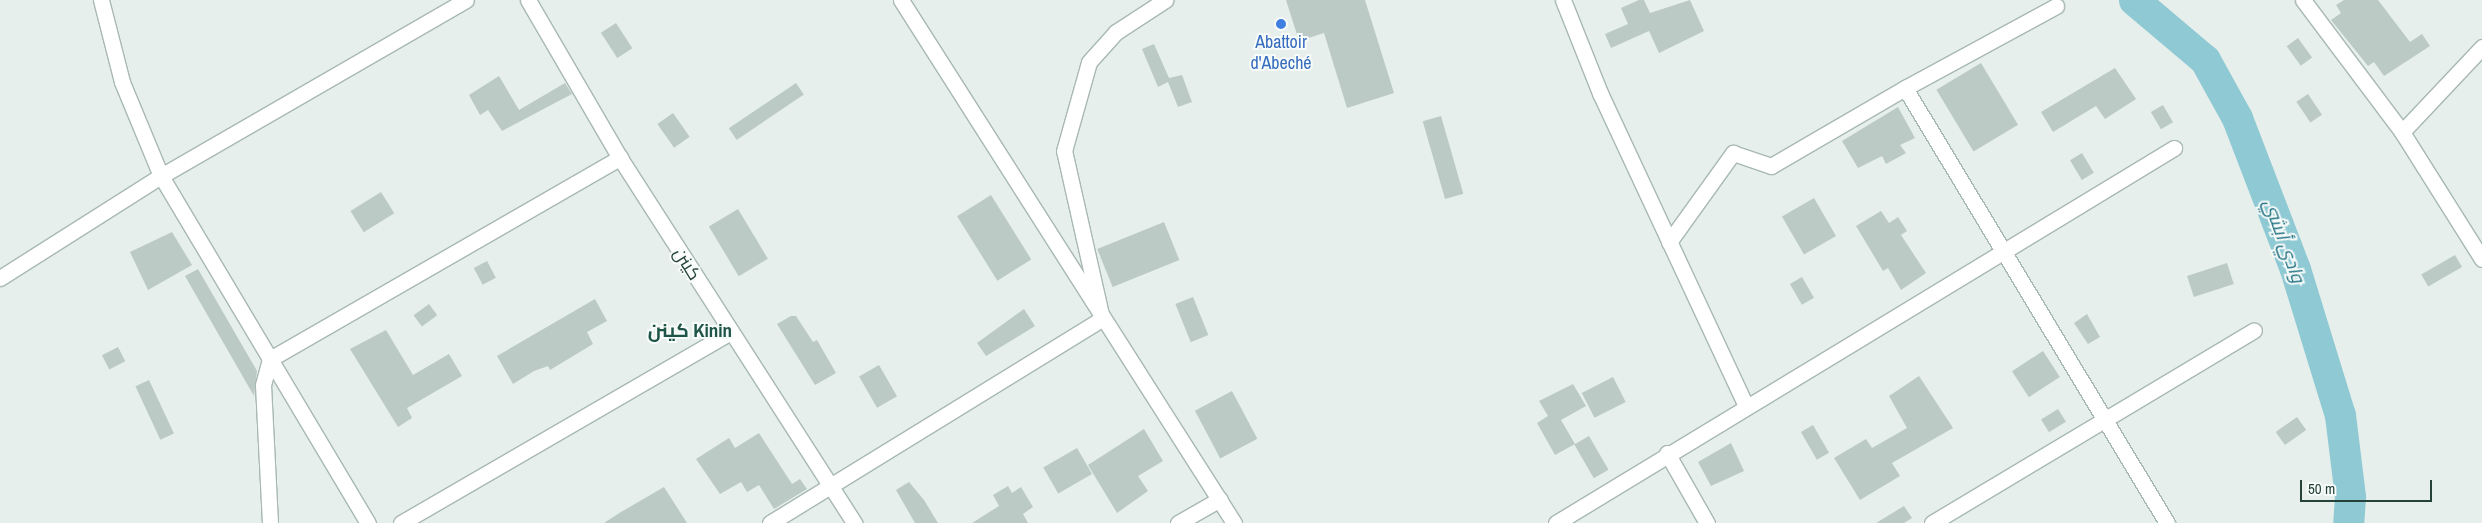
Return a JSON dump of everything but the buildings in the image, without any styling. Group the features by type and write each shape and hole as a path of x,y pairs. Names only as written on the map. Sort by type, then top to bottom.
{"street":[{"path":"102,0 122,82 162,176 368,523"},
{"path":"0,278 162,176 466,0"},
{"name":"كينن","path":"528,0 620,158 854,523"},
{"path":"900,0 1234,523"},
{"path":"1102,319 1064,151 1089,62 1144,4 1165,0"},
{"path":"1563,0 1669,242 1746,406"},
{"path":"2303,0 2402,132 2482,259"},
{"path":"1669,242 1733,153 1771,166 1905,88 2056,6"},
{"path":"2402,132 2482,47"},
{"path":"1905,88 2000,251 2106,418 2166,523"},
{"path":"1556,523 2000,251 2174,148"},
{"path":"270,523 263,385 270,359 620,158"},
{"path":"770,523 1102,319"},
{"path":"1932,523 2254,330"},
{"path":"401,523 730,332"},
{"path":"1667,454 1706,523"},
{"path":"1178,523 1220,499"}],"waterway":[{"name":"وادي أبشي","path":"2134,0 2205,60 2237,118 2295,269 2340,415 2350,497 2348,523"}],"place":[{"name":"Abattoir d'Abeché","path":"1281,24"}],"district":[{"name":"كينن Kinin","path":"690,331"}]}
